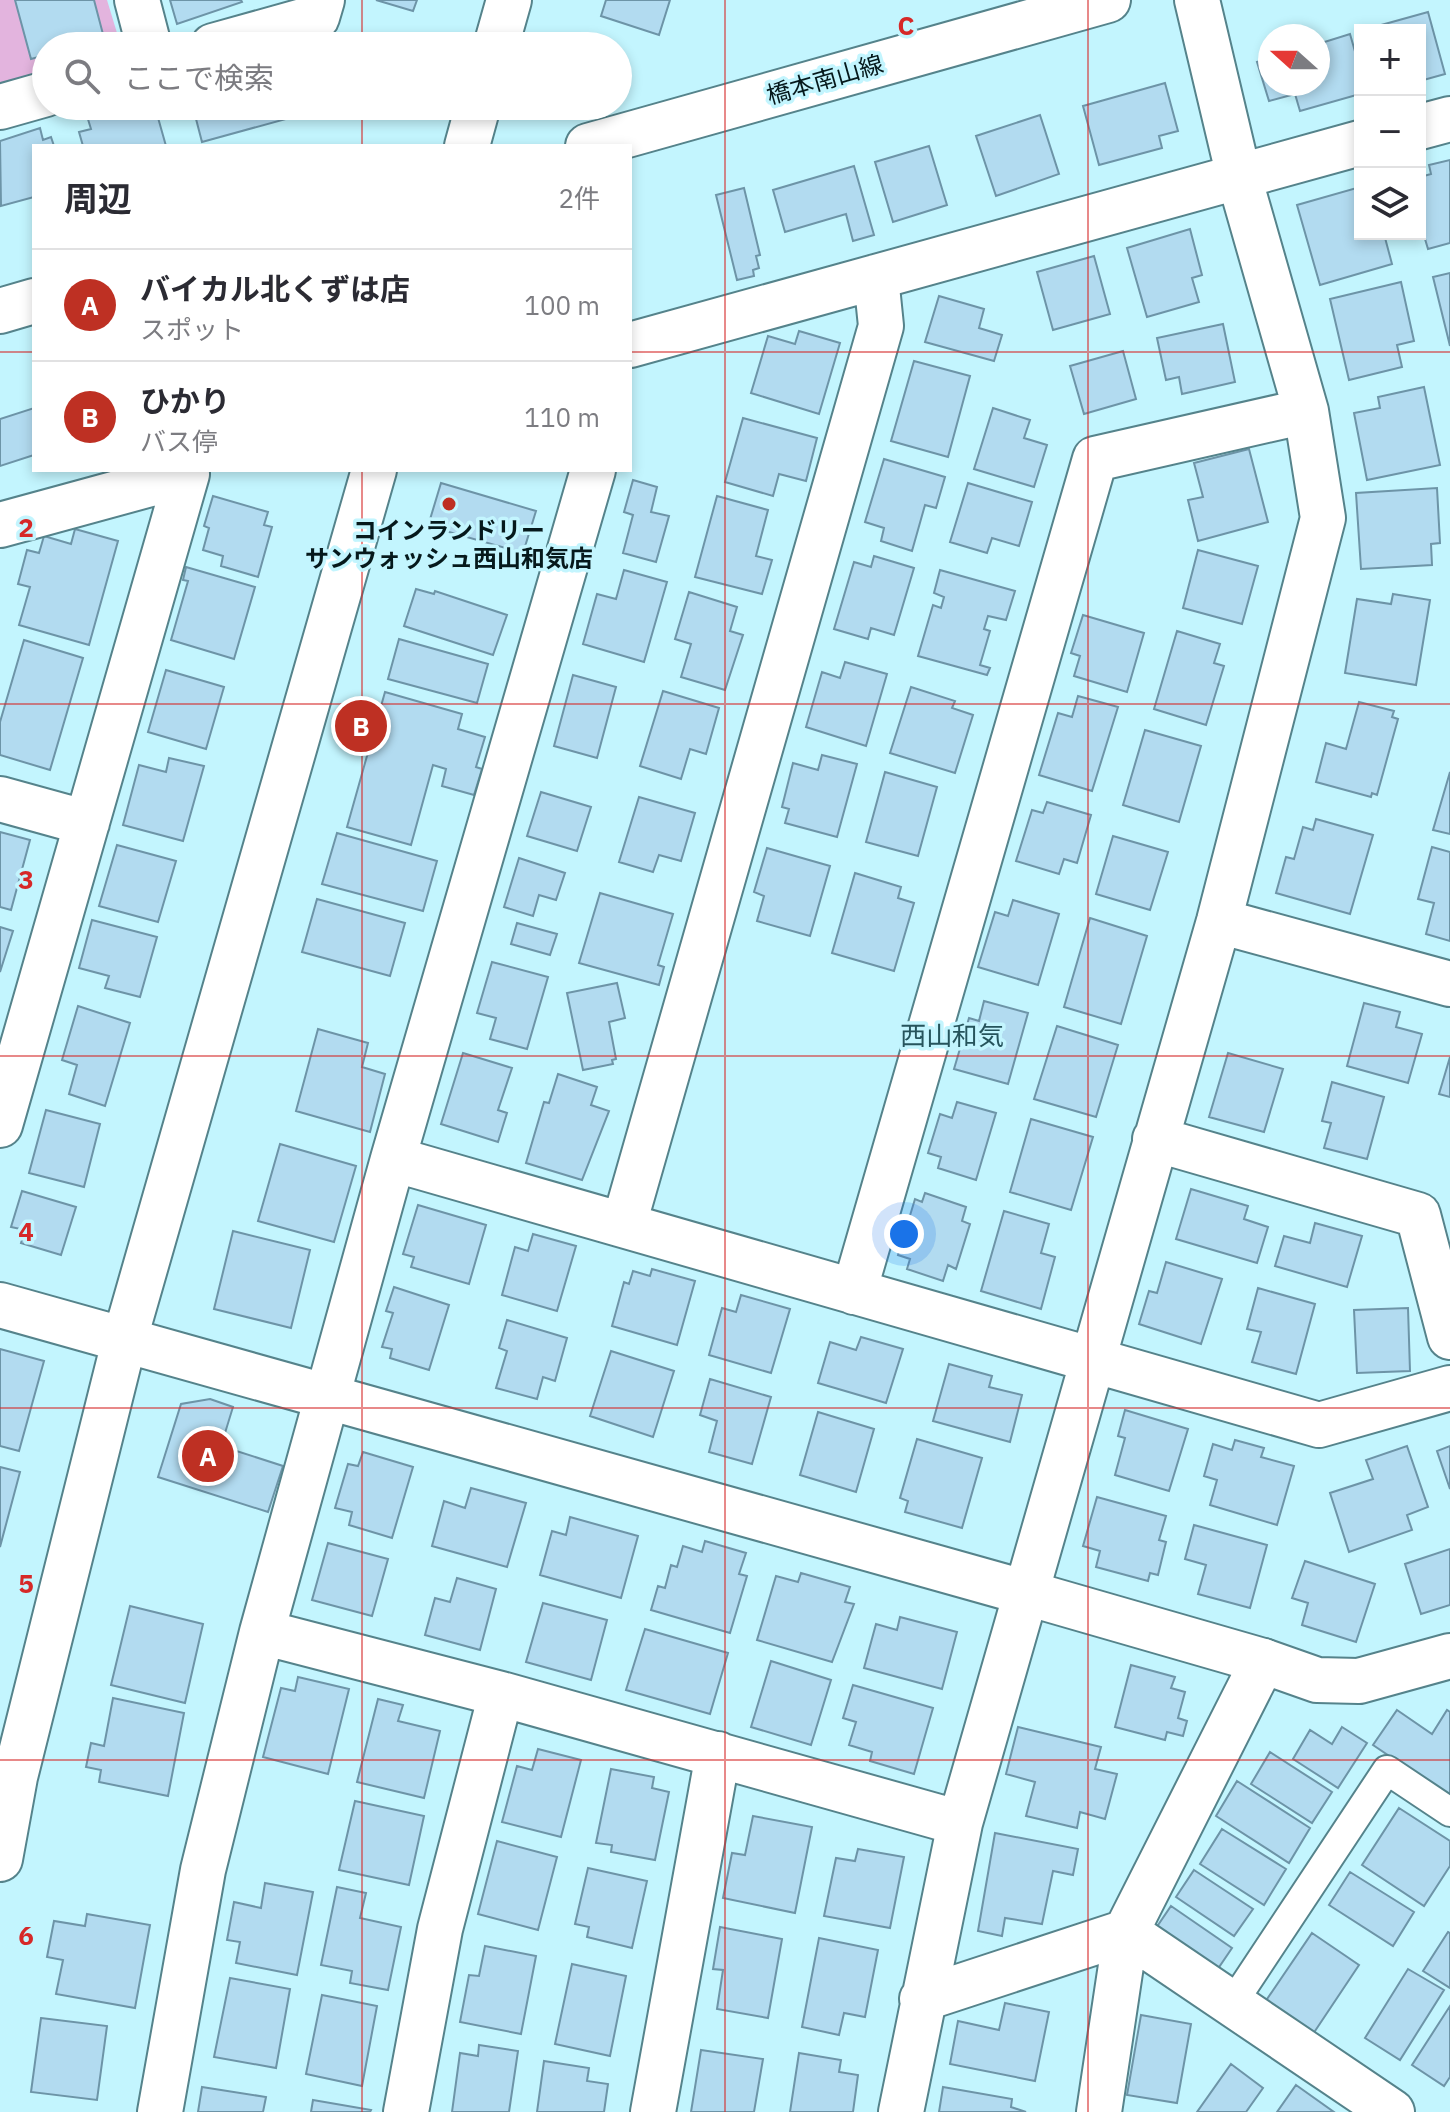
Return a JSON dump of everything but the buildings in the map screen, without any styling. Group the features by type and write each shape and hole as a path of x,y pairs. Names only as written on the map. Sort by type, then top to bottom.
{"street":[{"path":"137,0 145,32"},
{"path":"263,32 317,17 322,0"},
{"path":"500,32 509,0"},
{"name":"橋本南山線","path":"595,144 1108,0"},
{"path":"901,2112 960,1823 1219,921 1323,518 1306,411 1239,177 1197,0"},
{"path":"0,107 32,98"},
{"path":"1426,125 1450,119"},
{"path":"468,144 474,120"},
{"path":"632,344 1354,145"},
{"path":"624,1224 881,326 876,277"},
{"path":"0,311 32,302"},
{"path":"854,1292 1095,459 1306,411"},
{"path":"0,1859 15,1777 125,1338 373,472"},
{"path":"160,2112 203,1870 262,1632 393,1159 592,472"},
{"path":"0,525 187,474 87,823 12,1042 0,1125"},
{"path":"0,799 87,823"},
{"path":"1219,921 1450,984"},
{"path":"1155,1139 1418,1215 1450,1337"},
{"path":"393,1159 1319,1425 1450,1388"},
{"path":"0,1305 1027,1593 1263,1661 1317,1680 1359,1681 1450,1656"},
{"path":"262,1632 501,1694 960,1823"},
{"path":"1099,2112 1126,1932 1263,1661"},
{"path":"406,2112 440,1929 501,1694"},
{"path":"653,2112 718,1754"},
{"path":"922,1999 1126,1932"},
{"path":"1126,1932 1392,2112"}],"lane":[{"path":"1232,2004 1387,1770 1450,1812"}],"shaded area":[{"path":"0,0 107,0 117,32 32,32 32,79 0,87"}],"place":[{"name":"コインランドリー サンウォッシュ西山和気店","path":"449,504"},
{"name":"ひかり","path":"361,726"},
{"name":"バイカル北くずは店","path":"208,1456"}],"district":[{"name":"西山和気","path":"952,1036"}]}
